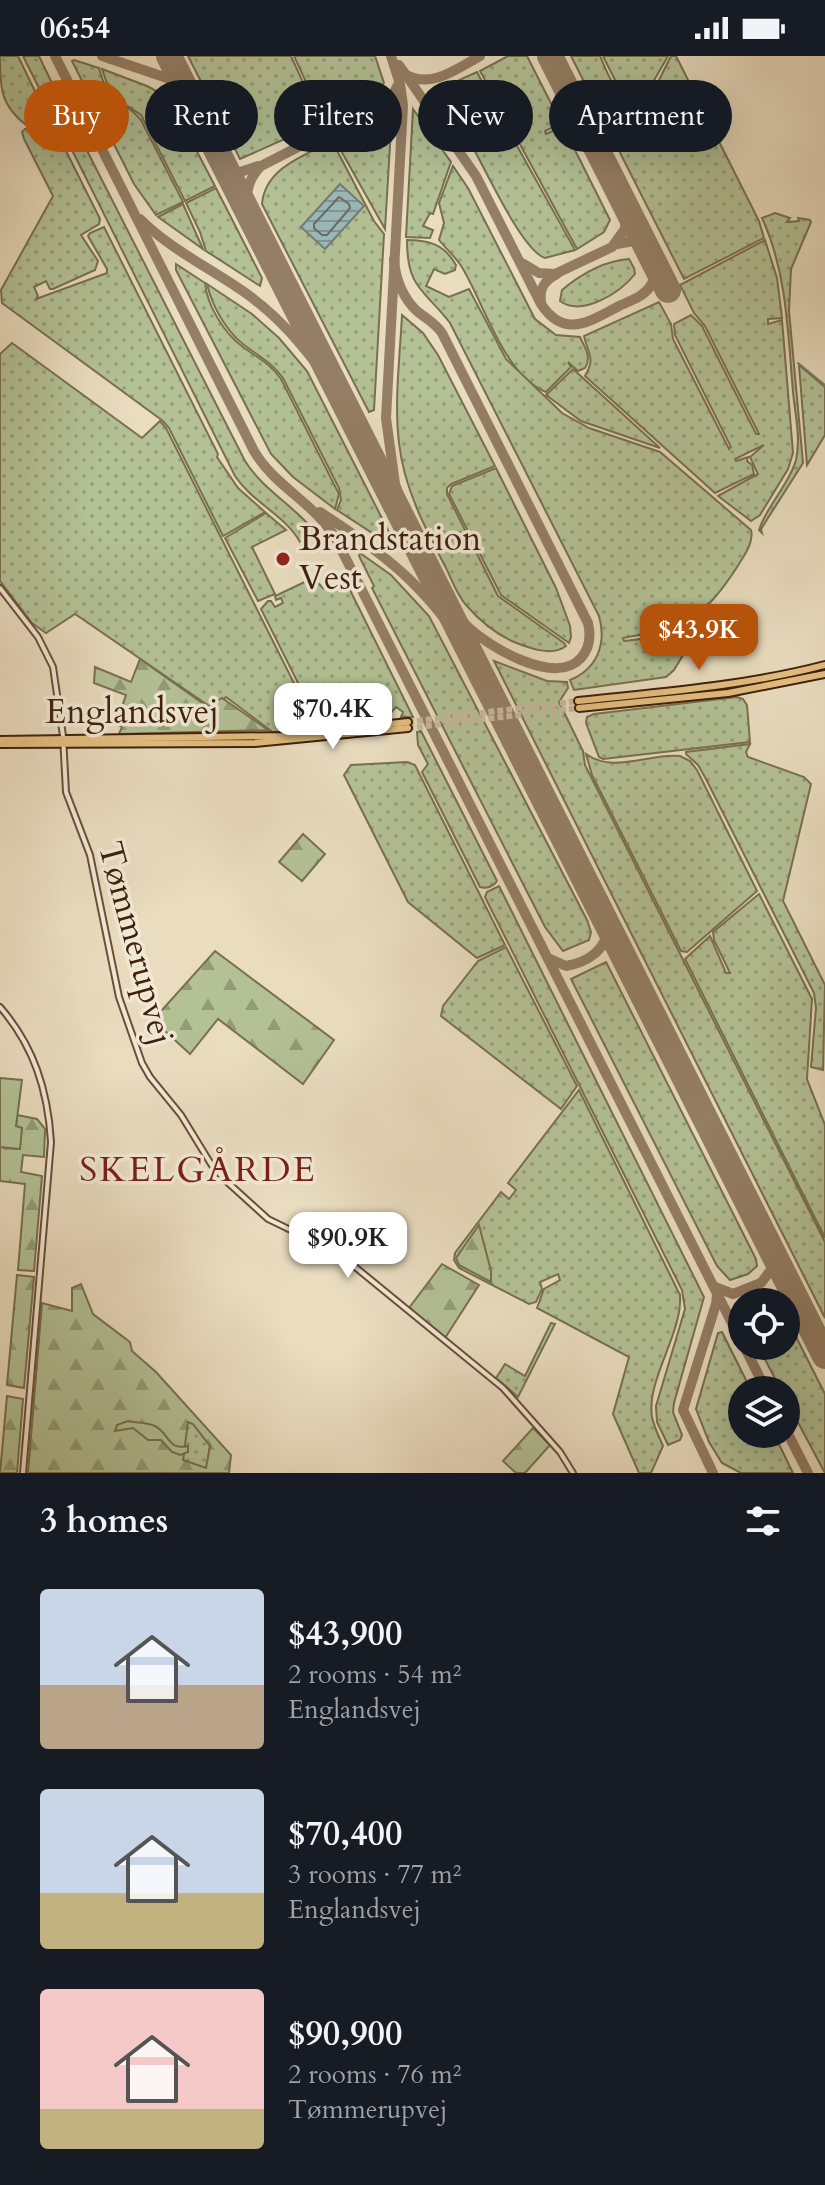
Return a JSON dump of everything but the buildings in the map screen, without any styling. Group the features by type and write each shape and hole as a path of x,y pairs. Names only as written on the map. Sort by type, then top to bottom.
{"main road":[{"path":"825,665 794,673 579,705 728,693 825,674"},
{"name":"Englandsvej","path":"0,742 255,743 408,725"}],"street":[{"name":"Tømmerupvej","path":"0,588 48,655 57,688 66,792 90,855 116,984 142,1063 156,1086 181,1115 225,1180 268,1219 338,1253 503,1388 560,1452 573,1473"},
{"path":"0,1007 24,1041 37,1067 48,1106 50,1133 23,1473"}],"green space":[{"path":"0,56 18,56 30,80 24,80 24,123 6,103 1,86"},
{"path":"23,56 39,56 50,80 35,80"},
{"path":"188,56 291,56 302,80 274,80 274,144 258,151 258,80 200,80"},
{"path":"294,56 375,56 383,80 305,80"},
{"path":"508,56 527,56 549,99 549,129 545,131 546,134 549,133 549,152 576,152 610,220 604,232 577,249 524,152 533,152 533,80 485,80 480,71"},
{"path":"571,56 600,56 612,80 583,80"},
{"path":"603,56 668,56 654,80 615,80"},
{"path":"671,56 676,56 688,80 659,80"},
{"path":"72,61 99,68 103,80 82,80"},
{"path":"102,69 145,85 145,123 141,115 129,107 129,80 106,80"},
{"path":"477,72 481,80 459,80"},
{"path":"129,109 145,128 145,152 157,152 183,202 156,215 134,184 118,152 129,152"},
{"path":"413,109 418,116 418,152 444,152 451,162 433,214 430,213 423,226 433,230 430,238 406,237"},
{"path":"31,152 66,152 100,219 99,224 81,235 98,261 95,270 53,289 46,281 34,287 38,296 36,299 107,273 88,236 104,227 217,457 238,488 265,512 223,536 163,421 2,303 1,290 53,196"},
{"path":"73,152 88,152 245,461 261,481 316,533 300,542 286,524 235,476"},
{"path":"160,152 197,152 215,186 185,201"},
{"path":"236,152 256,152 240,159"},
{"path":"310,152 338,152 384,234 374,410 369,412 262,204 270,181"},
{"path":"342,152 390,152 385,229"},
{"path":"475,152 520,152 575,250 545,258 526,241"},
{"path":"620,152 724,152 759,221 764,238 684,279"},
{"path":"453,166 468,188 535,319 556,335 580,337 586,349 588,360 585,368 578,371 568,362 571,367 546,392 518,371 497,338 463,269 439,240 444,223 439,203"},
{"path":"216,188 262,278 260,286 206,251 186,203"},
{"path":"183,204 203,249 158,217"},
{"path":"775,213 790,218 787,222 799,221 798,218 811,222 791,269 789,311 803,463 761,529 762,533 759,530 767,512 793,469 798,443 785,304 777,260 762,218"},
{"path":"407,240 429,242 446,252 456,265 455,270 445,274 434,269 426,286 449,297 469,289 506,359 562,413 589,428 660,452 751,530 750,543 744,556 727,583 704,609 692,618 663,630 623,638 624,641 636,640 671,632 712,607 674,670 666,677 574,690 570,680 587,669 598,654 602,636 599,616 450,323 414,279"},
{"path":"765,240 777,278 782,318 768,319 768,324 782,320 793,453 788,469 760,515 751,521 718,496 758,474 750,457 764,445 735,459 748,457 754,474 715,493 585,376 591,360 584,336 659,302 671,324 673,339 729,449 731,447 675,335 674,324 691,315 702,326 756,434 759,434 705,326 694,313 680,285"},
{"path":"629,259 635,274 610,295 579,306 560,301 562,290 585,274 602,265"},
{"path":"176,264 205,283 209,301 224,327 281,379 339,494 335,509 293,477 271,454 176,270"},
{"path":"207,284 252,314 279,338 307,371 390,534 390,540 380,538 337,510 341,500 339,488 283,378 231,333 212,301"},
{"path":"402,315 423,333 438,355 495,466 451,484 447,494 498,596 564,643 566,646 560,649 526,647 494,631 476,616 460,597 423,523 406,476 399,443 397,395"},
{"path":"12,343 142,438 160,421 166,428 317,729 274,733 226,697 212,708 75,614 46,633 32,623 0,581 0,354"},
{"path":"799,365 825,387 825,435 807,465"},
{"path":"573,369 660,448 581,421 546,395"},
{"path":"496,468 556,588 570,626 569,643 501,595 449,494 452,486"},
{"path":"266,513 286,530 252,547 275,594 258,601 225,538"},
{"path":"360,553 391,575 429,616 587,920 591,932 589,940 563,951 545,927 372,588 374,586"},
{"path":"313,578 323,588 350,590 413,717 401,717 403,712 396,707 387,717 328,723 314,715 261,609 268,601 275,607 283,603 281,598 276,600 275,596"},
{"path":"140,659 208,707 222,698 268,730 119,734 122,727 116,724 126,695 94,683 95,667 131,682"},
{"path":"494,661 547,681 567,682 568,688 559,702 583,751 585,765 825,1242 825,1318"},
{"path":"737,697 747,705 750,742 603,759 599,757 586,723 587,717 594,714"},
{"path":"421,731 497,881 487,888 480,887 422,772 428,764 418,745 417,732"},
{"path":"750,744 746,752 748,757 804,777 811,784 783,901 825,985 823,1070 811,1067 816,1008 814,993 706,779 698,765 686,754"},
{"path":"586,754 597,760 620,763 680,756 690,761 697,770 757,891 687,952 681,951 592,775"},
{"path":"407,762 415,765 505,945 477,958 408,902 344,775 351,765"},
{"path":"303,834 325,854 302,881 279,862"},
{"path":"499,886 704,1297 674,1403 673,1412 682,1435 680,1440 668,1445 657,1422 656,1406 685,1309 682,1290 485,897 487,892"},
{"path":"759,894 812,999 807,1079 825,1125 825,1238 685,959 710,936 726,973 730,973 713,932"},
{"path":"506,947 577,1086 561,1109 441,1016 443,1006 478,961"},
{"path":"215,951 334,1040 303,1084 218,1019 190,1054 153,1020"},
{"path":"606,962 756,1259 757,1266 748,1274 730,1280 717,1266 571,979"},
{"path":"0,1078 22,1080 16,1126 22,1128 20,1149 0,1147"},
{"path":"579,1090 680,1295 676,1325 654,1388 652,1417 663,1446 651,1473 639,1473 613,1414 629,1357 537,1308 544,1289 560,1280 558,1274 540,1282 542,1289 536,1302 529,1304 459,1268 454,1260 455,1253 501,1192 509,1199 516,1190 508,1183"},
{"path":"17,1115 37,1119 45,1129 44,1157 23,1155 21,1172 42,1176 34,1271 18,1270 25,1184 0,1181 0,1147 19,1149 22,1128 16,1127"},
{"path":"479,1225 491,1282 459,1265 456,1258"},
{"path":"442,1264 479,1285 445,1338 409,1308"},
{"path":"17,1275 34,1277 24,1388 7,1385"},
{"path":"81,1284 93,1314 130,1342 132,1351 156,1372 231,1455 229,1473 28,1473 42,1303 72,1311 72,1288","holes":["188,1422 210,1446 206,1468 183,1460"]},
{"path":"551,1323 555,1324 518,1397 496,1378 505,1364 525,1376"},
{"path":"722,1332 728,1344 728,1360 736,1360 744,1376 728,1376 728,1448 781,1448 793,1473 741,1473 722,1463 709,1442 696,1409 718,1333"},
{"path":"800,1345 825,1394 825,1473 800,1426 800,1376 774,1376 765,1360 800,1360"},
{"path":"7,1396 23,1399 17,1473 0,1473"},
{"path":"128,1421 155,1426 172,1444 188,1446 188,1452 180,1455 172,1452 161,1440 148,1440 133,1428 115,1431 117,1425"},
{"path":"187,1421 210,1446 207,1469 183,1460"},
{"path":"533,1428 550,1445 525,1473 516,1473 503,1461"}],"water":[{"path":"340,184 364,206 325,249 301,227"}],"waterway":[{"path":"798,363 825,385"}],"taxiway":[{"path":"55,56 254,451 273,475 317,515 336,539 728,1315"},
{"path":"102,56 171,80"},
{"path":"391,56 403,105 386,418 395,484 419,552"},
{"path":"405,74 424,80 444,76 480,56"},
{"path":"399,65 476,176 541,304 559,322 578,324 588,321 637,298 653,282 653,260"},
{"path":"249,215 248,189 253,177 261,166 288,152"},
{"path":"224,166 237,173 258,166"},
{"path":"522,263 539,273 555,274 612,247 625,229 626,206"},
{"path":"140,219 178,250 247,294 275,317 311,357 342,400"},
{"path":"617,244 634,241 649,253"},
{"path":"394,259 404,295 442,333 588,623 588,646 581,658 569,666 539,666 522,660 476,634 454,611 436,585"},
{"path":"541,302 544,285 557,274"},
{"path":"320,512 405,575 456,633 472,658"},
{"path":"550,959 566,966 589,958 604,942 608,926"},
{"path":"715,1287 733,1294 761,1283 773,1267 771,1248"},
{"path":"713,1473 683,1410 717,1295"},
{"path":"751,1360 759,1376"},
{"path":"795,1448 808,1473"}],"runway":[{"path":"169,56 825,1356"},
{"path":"550,56 668,290"}],"tunnel":[{"path":"408,722 578,701"},
{"path":"408,728 579,708"}],"place":[{"name":"Brandstation Vest","path":"283,559"}],"district":[{"name":"SKELGÅRDE","path":"198,1169"}]}
